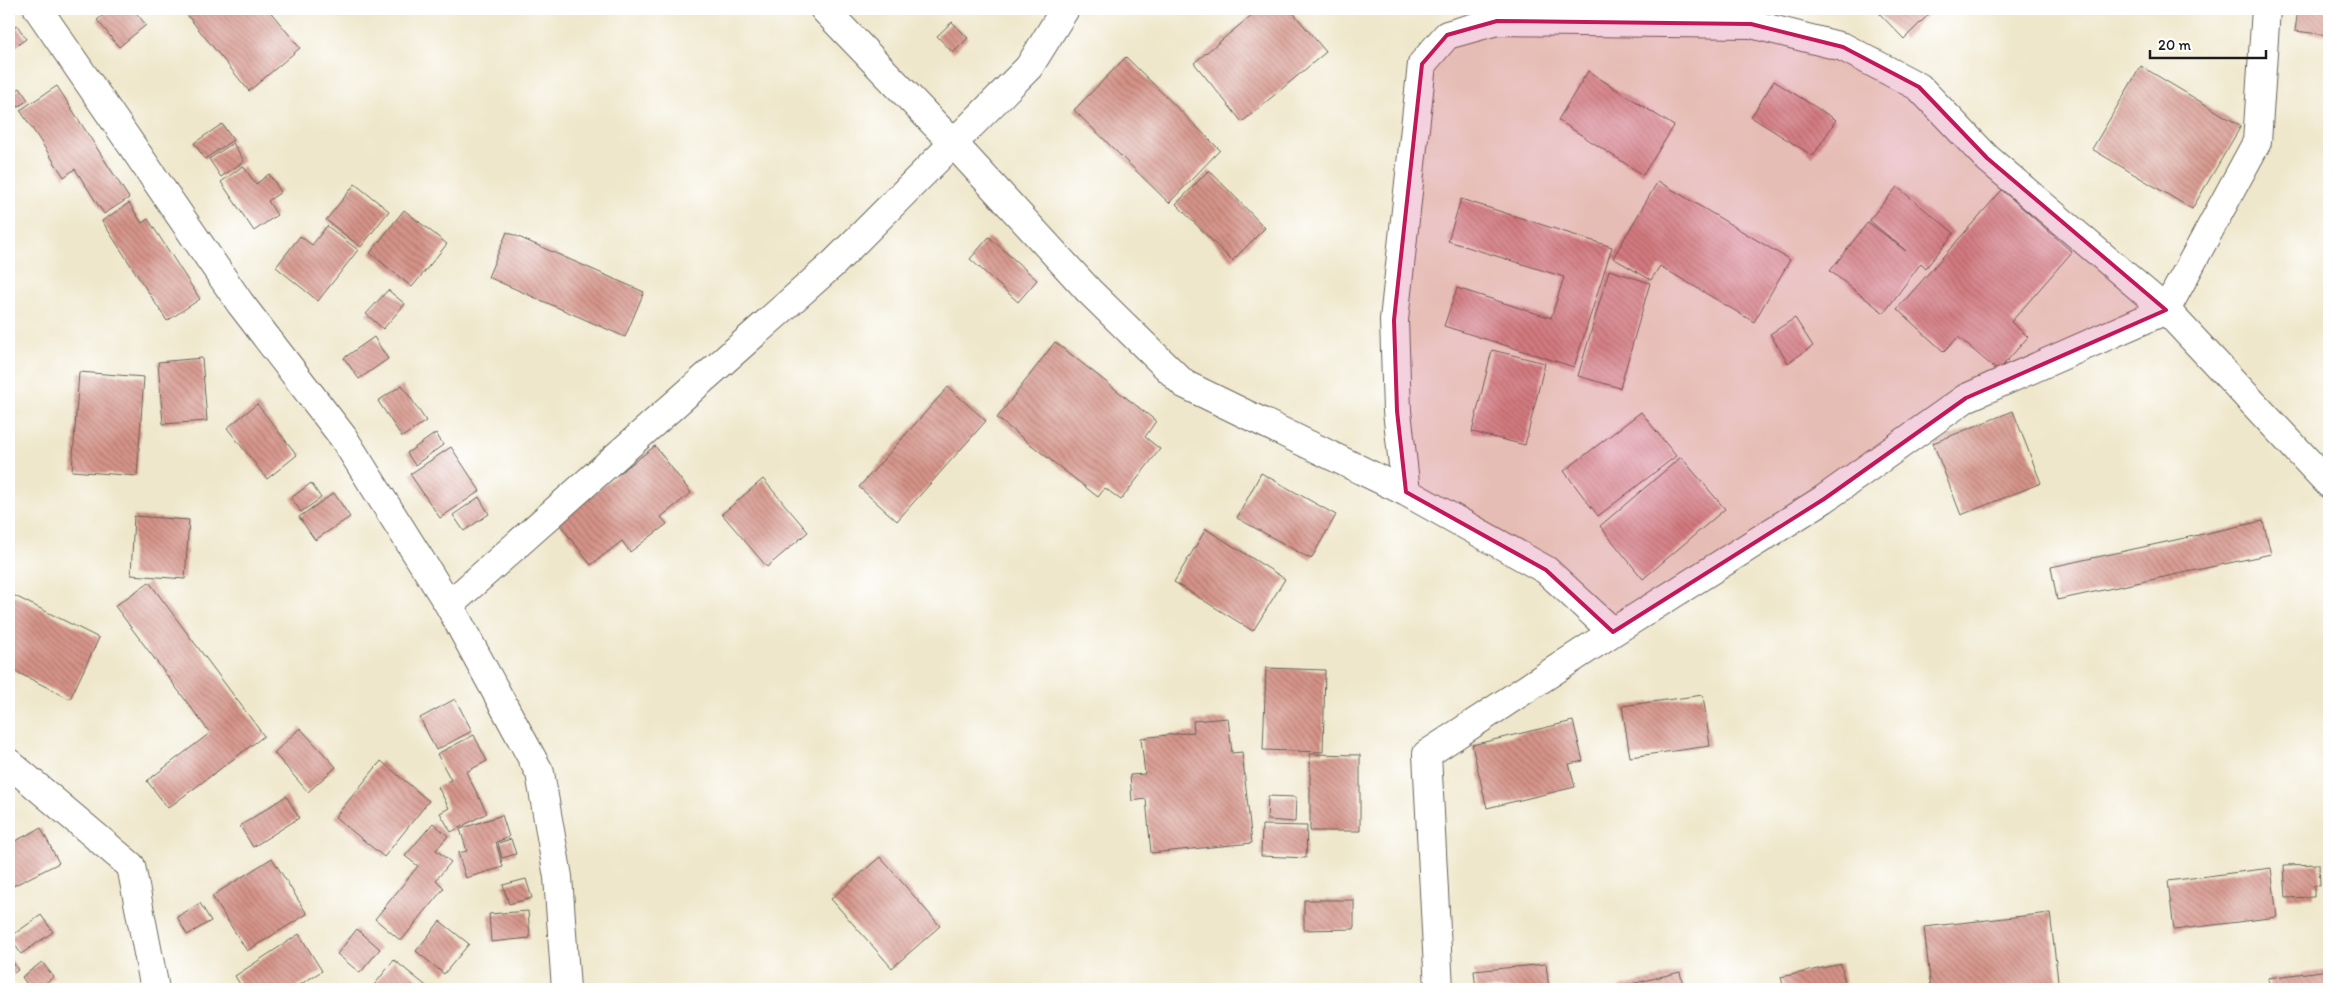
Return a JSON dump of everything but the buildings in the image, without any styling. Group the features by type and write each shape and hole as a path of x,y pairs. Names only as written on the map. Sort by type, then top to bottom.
{"street":[{"path":"38,9 240,303 343,437 449,605 540,773 558,877 566,989"},
{"path":"824,9 953,143 1089,291 1184,384 1406,492 1546,570 1613,632"},
{"path":"449,605 834,263 1029,67 1065,9"},
{"path":"1439,989 1427,754 1613,632 1824,499 1966,398 2166,310 2256,142 2266,9"},
{"path":"1406,492 1397,411 1394,320 1422,64 1447,35 1497,21 1751,24 1843,47 1919,87 1987,158 2166,310 2329,484"},
{"path":"9,763 131,866 155,989"}],"highlighted area":[{"path":"1497,21 1751,24 1843,47 1919,87 1987,158 2166,310 1966,398 1824,499 1613,632 1546,570 1406,492 1397,411 1394,320 1422,64 1447,35"}]}
